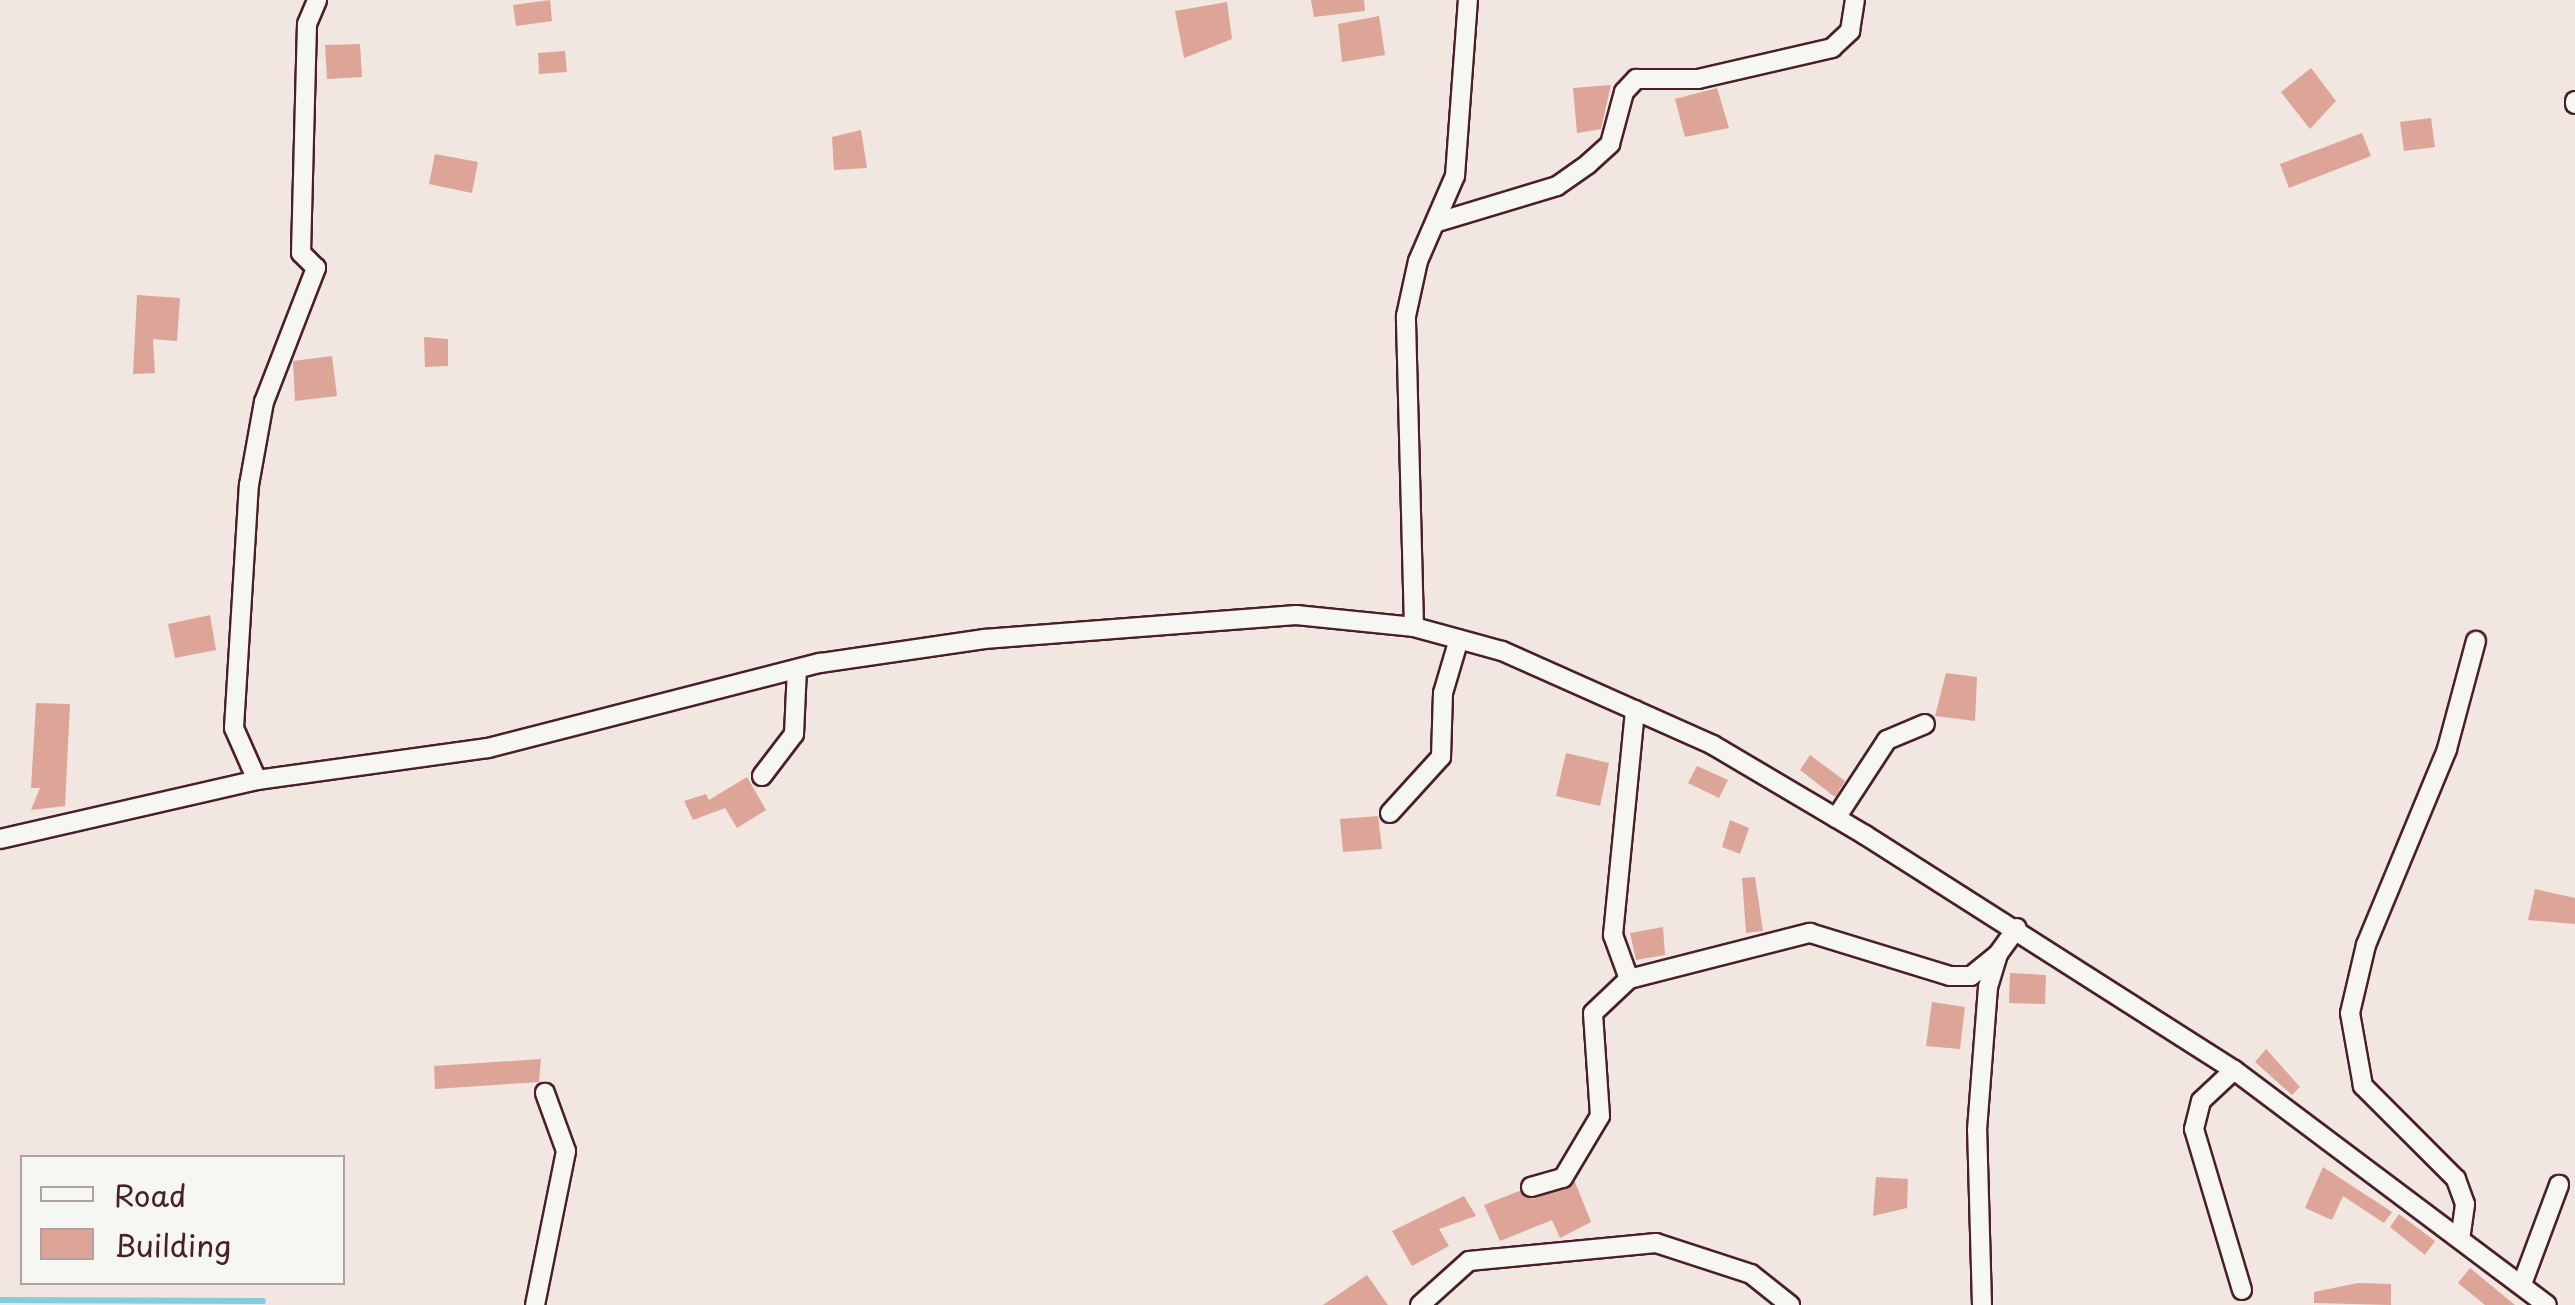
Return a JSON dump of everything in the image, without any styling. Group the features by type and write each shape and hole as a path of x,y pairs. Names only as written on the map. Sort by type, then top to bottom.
{"street":[{"path":"257,780 234,728 248,504 264,402 316,268 302,252 307,24 317,0"},
{"path":"1414,628 1406,316 1418,261 1438,222 1463,117 1468,0"},
{"path":"1438,222 1557,186 1588,164 1610,144 1628,83 1661,74 1698,79 1832,48 1850,31 1855,0"},
{"path":"0,839 257,780 488,748 797,668 984,639 1296,615 1414,628 1459,639 1712,744 1836,818 2017,928 2234,1070 2461,1233 2546,1305"},
{"path":"1390,813 1441,756 1443,694 1459,639"},
{"path":"2461,1233 2465,1204 2456,1179 2363,1086 2350,1014 2366,945 2447,750 2476,641"},
{"path":"762,776 794,734 797,668"},
{"path":"1629,979 1613,936 1636,710"},
{"path":"1836,818 1887,740 1925,724"},
{"path":"1531,1186 1563,1178 1600,1116 1594,1013 1629,979 1810,934 1950,976 1971,976 1998,954 2017,928"},
{"path":"1982,1305 1977,1130 1998,954"},
{"path":"2234,1070 2202,1101 2194,1130 2242,1290"},
{"path":"535,1305 566,1151 545,1093"},
{"path":"2522,1284 2559,1186"},
{"path":"1420,1305 1469,1261 1656,1243 1751,1274 1790,1305"}],"building":[{"path":"550,0 552,21 516,26 513,5"},
{"path":"1311,0 1364,0 1365,11 1314,17"},
{"path":"1227,2 1232,39 1184,58 1175,11"},
{"path":"1379,16 1385,55 1342,62 1338,24"},
{"path":"360,44 362,77 327,79 325,45"},
{"path":"565,51 567,72 539,74 538,53"},
{"path":"2311,68 2336,101 2310,129 2281,92"},
{"path":"1611,85 1601,129 1577,133 1573,88"},
{"path":"1717,88 1729,128 1685,137 1675,99"},
{"path":"2431,118 2435,147 2404,151 2400,122"},
{"path":"861,130 867,168 834,170 832,137"},
{"path":"2362,133 2371,156 2289,188 2280,164"},
{"path":"435,154 478,162 472,193 429,184"},
{"path":"137,295 180,298 177,341 153,339 155,373 133,374"},
{"path":"424,337 448,339 448,366 425,367"},
{"path":"332,356 337,396 295,401 293,361"},
{"path":"210,615 216,650 175,658 168,624"},
{"path":"1946,673 1977,677 1975,721 1935,716"},
{"path":"36,703 70,704 65,806 31,810 40,788 31,788"},
{"path":"1566,753 1609,763 1600,806 1556,796"},
{"path":"1810,755 1845,781 1835,797 1800,770"},
{"path":"1697,766 1728,780 1719,798 1688,783"},
{"path":"747,777 766,810 737,828 725,808 693,820 684,801 706,794 709,800"},
{"path":"1378,816 1382,849 1343,852 1340,819"},
{"path":"1730,820 1749,828 1740,854 1722,847"},
{"path":"1755,877 1763,931 1746,933 1742,878"},
{"path":"2535,889 2575,898 2575,924 2528,920"},
{"path":"1663,927 1665,955 1636,960 1630,933"},
{"path":"2010,973 2046,975 2045,1004 2009,1003"},
{"path":"1932,1002 1965,1007 1960,1049 1926,1046"},
{"path":"2266,1049 2300,1087 2292,1095 2255,1062"},
{"path":"541,1059 539,1082 435,1089 434,1066"},
{"path":"2323,1167 2392,1212 2384,1223 2343,1196 2332,1220 2305,1208"},
{"path":"1876,1177 1908,1179 1907,1208 1873,1216"},
{"path":"1575,1182 1591,1222 1560,1238 1552,1220 1500,1241 1484,1205 1519,1191 1534,1199"},
{"path":"1464,1196 1476,1216 1439,1229 1449,1246 1412,1266 1392,1231"},
{"path":"2399,1214 2435,1241 2425,1255 2390,1227"},
{"path":"2470,1268 2515,1305 2485,1305 2458,1283"},
{"path":"1367,1275 1388,1305 1323,1305"},
{"path":"2358,1283 2391,1284 2391,1305 2314,1303 2314,1292"}],"waterway":[{"path":"0,1300 263,1301"}]}
